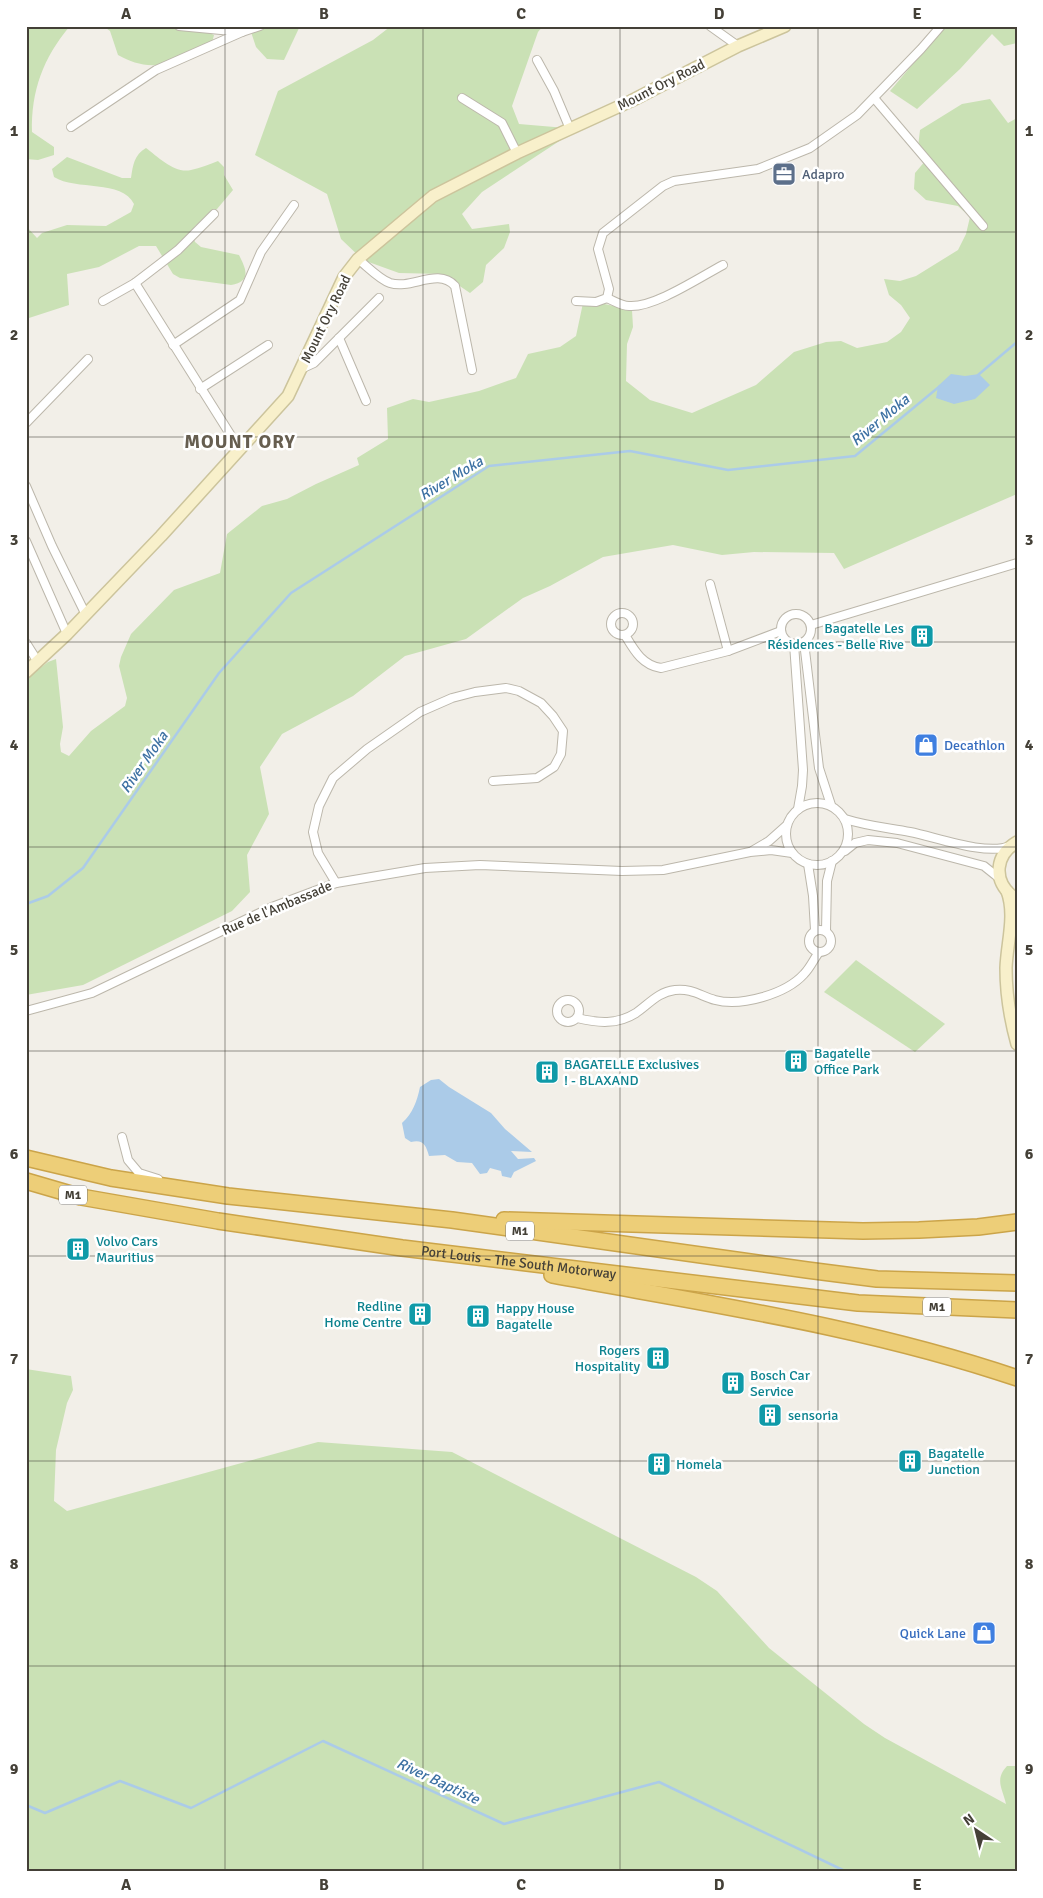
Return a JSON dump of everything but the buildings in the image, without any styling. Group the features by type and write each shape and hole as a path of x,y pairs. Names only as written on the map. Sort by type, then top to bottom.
{"highway":[{"name":"M1","path":"26,1158 111,1178 228,1196 452,1220 877,1279 1017,1284"},
{"name":"Port Louis – The South Motorway","path":"26,1181 81,1198 218,1221 402,1248 858,1303 1017,1310"},
{"path":"452,1220 489,1219 863,1231 978,1227 1017,1222"},
{"path":"402,1248 848,1330 942,1355 1017,1378"}],"main road":[{"name":"Mount Ory Road","path":"26,672 66,634 161,536 288,396 303,368 344,277 358,259 433,196 517,153 631,101 738,46 785,26"},
{"path":"1013,844 1000,860 999,878 1012,895 1006,968 1007,995 1017,1044"}],"street":[{"path":"179,26 242,32"},
{"path":"71,127 156,70 260,26"},
{"path":"710,26 738,46"},
{"path":"607,298 610,289 598,249 603,233 663,186 674,181 758,169 785,160 810,148 857,115 941,26"},
{"path":"537,60 554,91 570,129"},
{"path":"462,98 502,123 517,153"},
{"path":"874,98 984,226"},
{"path":"173,345 240,300 261,252 294,205"},
{"path":"103,301 135,283 178,250 214,214"},
{"path":"358,259 391,284 403,284 437,278 444,278 450,281 455,286 472,370"},
{"path":"576,302 596,302 607,298 628,306 642,306 662,298 723,265"},
{"path":"135,283 200,390 240,450"},
{"path":"303,368 314,363 379,298"},
{"path":"339,338 366,401"},
{"path":"200,390 268,346"},
{"path":"26,423 88,360"},
{"path":"26,486 52,546 85,613"},
{"path":"26,541 66,634"},
{"path":"810,624 1017,563"},
{"path":"710,584 728,650"},
{"path":"790,615 805,616 810,624 810,634 804,642 794,644 785,640 781,631 783,621 790,615"},
{"path":"624,635 641,659 652,666 661,668 728,650 781,631"},
{"path":"804,642 819,768 831,805"},
{"path":"26,643 38,662"},
{"path":"794,644 802,770 802,786 798,809"},
{"path":"336,883 318,853 313,832 319,806 333,778 367,749 420,712 452,698 475,692 506,688 519,691 541,703 553,716 563,732 561,754 554,767 538,778 493,781"},
{"path":"840,855 846,846 848,828 845,819 837,809 823,802 814,802 798,809 791,816 787,825 787,844 799,860 808,864 822,865 832,861 855,844 868,840 879,840 943,854 984,866 999,878"},
{"path":"845,819 912,832 969,847 992,849 1005,848 1013,844"},
{"path":"750,852 769,841 787,825"},
{"path":"750,852 771,850 792,853"},
{"name":"Rue de l'Ambassade","path":"26,1011 92,993 272,907 336,883 425,868 480,865 622,871 663,870 750,852"},
{"path":"808,864 814,896 815,930 810,935 809,943 812,949 819,952 826,950 831,944 830,937 826,931 827,881 832,861"},
{"path":"815,930 826,931"},
{"path":"577,1018 600,1023 620,1021 637,1012 649,1001 661,994 675,990 693,990 717,1000 737,1001 766,997 786,988 804,975 819,952"},
{"path":"122,1138 128,1160 140,1173 165,1182 228,1196"}],"green space":[{"path":"26,26 70,26 53,50 40,76 36,89 32,132 54,147 54,155 38,160 26,159"},
{"path":"103,26 175,26 214,35 212,43 157,65 146,65 132,62 118,55 110,31"},
{"path":"249,26 300,26 284,60 267,59 256,47"},
{"path":"391,26 543,26 538,32 512,106 519,124 566,128 567,136 482,192 462,214 472,229 509,224 510,232 504,248 486,265 483,282 470,293 442,274 399,273 363,260 341,239 327,194 255,155 278,91 373,40"},
{"path":"945,26 1017,26 1017,43 1004,46 992,34 960,69 917,109 890,91"},
{"path":"990,99 1008,123 1017,118 1017,494 844,569 834,553 754,552 722,555 673,545 603,557 550,586 523,598 466,639 405,656 353,696 282,734 260,767 269,814 247,855 250,892 232,911 83,985 26,995 27,678 48,662 56,659 63,727 60,744 61,752 69,756 91,731 125,706 127,698 119,666 131,634 174,590 220,573 227,534 262,506 287,499 359,465 357,458 388,439 387,408 413,399 429,402 479,391 516,378 528,354 560,347 576,336 583,303 600,303 632,310 633,327 627,344 626,381 650,400 692,413 756,385 794,352 826,342 841,341 857,348 887,342 901,332 910,318 901,305 889,295 884,279 900,281 916,276 958,250 966,234 970,217 958,206 926,200 914,189 915,173 926,160 918,147 920,130 962,104"},
{"path":"146,148 167,164 179,170 191,170 218,161 224,167 224,175 233,190 217,209 195,226 192,234 195,242 201,247 239,255 244,265 245,277 242,281 231,285 180,278 173,274 156,246 139,246 99,267 67,274 69,305 29,318 26,316 26,226 37,238 42,233 67,225 106,226 131,212 134,204 128,196 120,191 63,181 54,177 52,169 67,157 122,178 131,178 133,165 137,157"},
{"path":"856,960 945,1024 915,1052 824,992"},
{"path":"26,1369 71,1376 73,1390 67,1403 56,1450 54,1501 67,1511 318,1442 452,1452 696,1577 717,1591 769,1648 864,1724 885,1738 1006,1804 1000,1780 1001,1776 1007,1766 1017,1766 1017,1872 26,1872"}],"water":[{"path":"951,374 965,376 979,374 990,385 975,399 954,404 936,398 938,386"},
{"path":"439,1079 491,1113 505,1129 532,1152 511,1151 518,1159 534,1158 536,1161 514,1172 511,1178 502,1176 501,1171 490,1168 487,1173 480,1174 472,1163 457,1162 445,1155 429,1156 427,1149 421,1142 411,1142 405,1138 402,1123 414,1106 420,1087 431,1080"}],"waterway":[{"name":"River Moka","path":"978,375 1017,342"},
{"name":"River Moka","path":"26,904 48,896 83,868 219,673 291,593 489,466 630,451 728,470 855,456 940,386"},
{"name":"River Baptiste","path":"26,1805 45,1813 120,1781 191,1808 323,1741 504,1824 659,1782 847,1872"}],"place":[{"name":"Adapro","path":"784,174"},
{"name":"Bagatelle Les Résidences - Belle Rive","path":"922,636"},
{"name":"Decathlon","path":"926,745"},
{"name":"Bagatelle Office Park","path":"796,1061"},
{"name":"BAGATELLE Exclusives ! - BLAXAND","path":"547,1072"},
{"name":"Volvo Cars Mauritius","path":"78,1249"},
{"name":"Redline Home Centre","path":"420,1314"},
{"name":"Happy House Bagatelle","path":"478,1316"},
{"name":"Rogers Hospitality","path":"658,1358"},
{"name":"Bosch Car Service","path":"733,1383"},
{"name":"sensoria","path":"770,1415"},
{"name":"Bagatelle Junction","path":"910,1461"},
{"name":"Homela","path":"659,1464"},
{"name":"Quick Lane","path":"984,1633"}],"district":[{"name":"MOUNT ORY","path":"240,442"}]}
